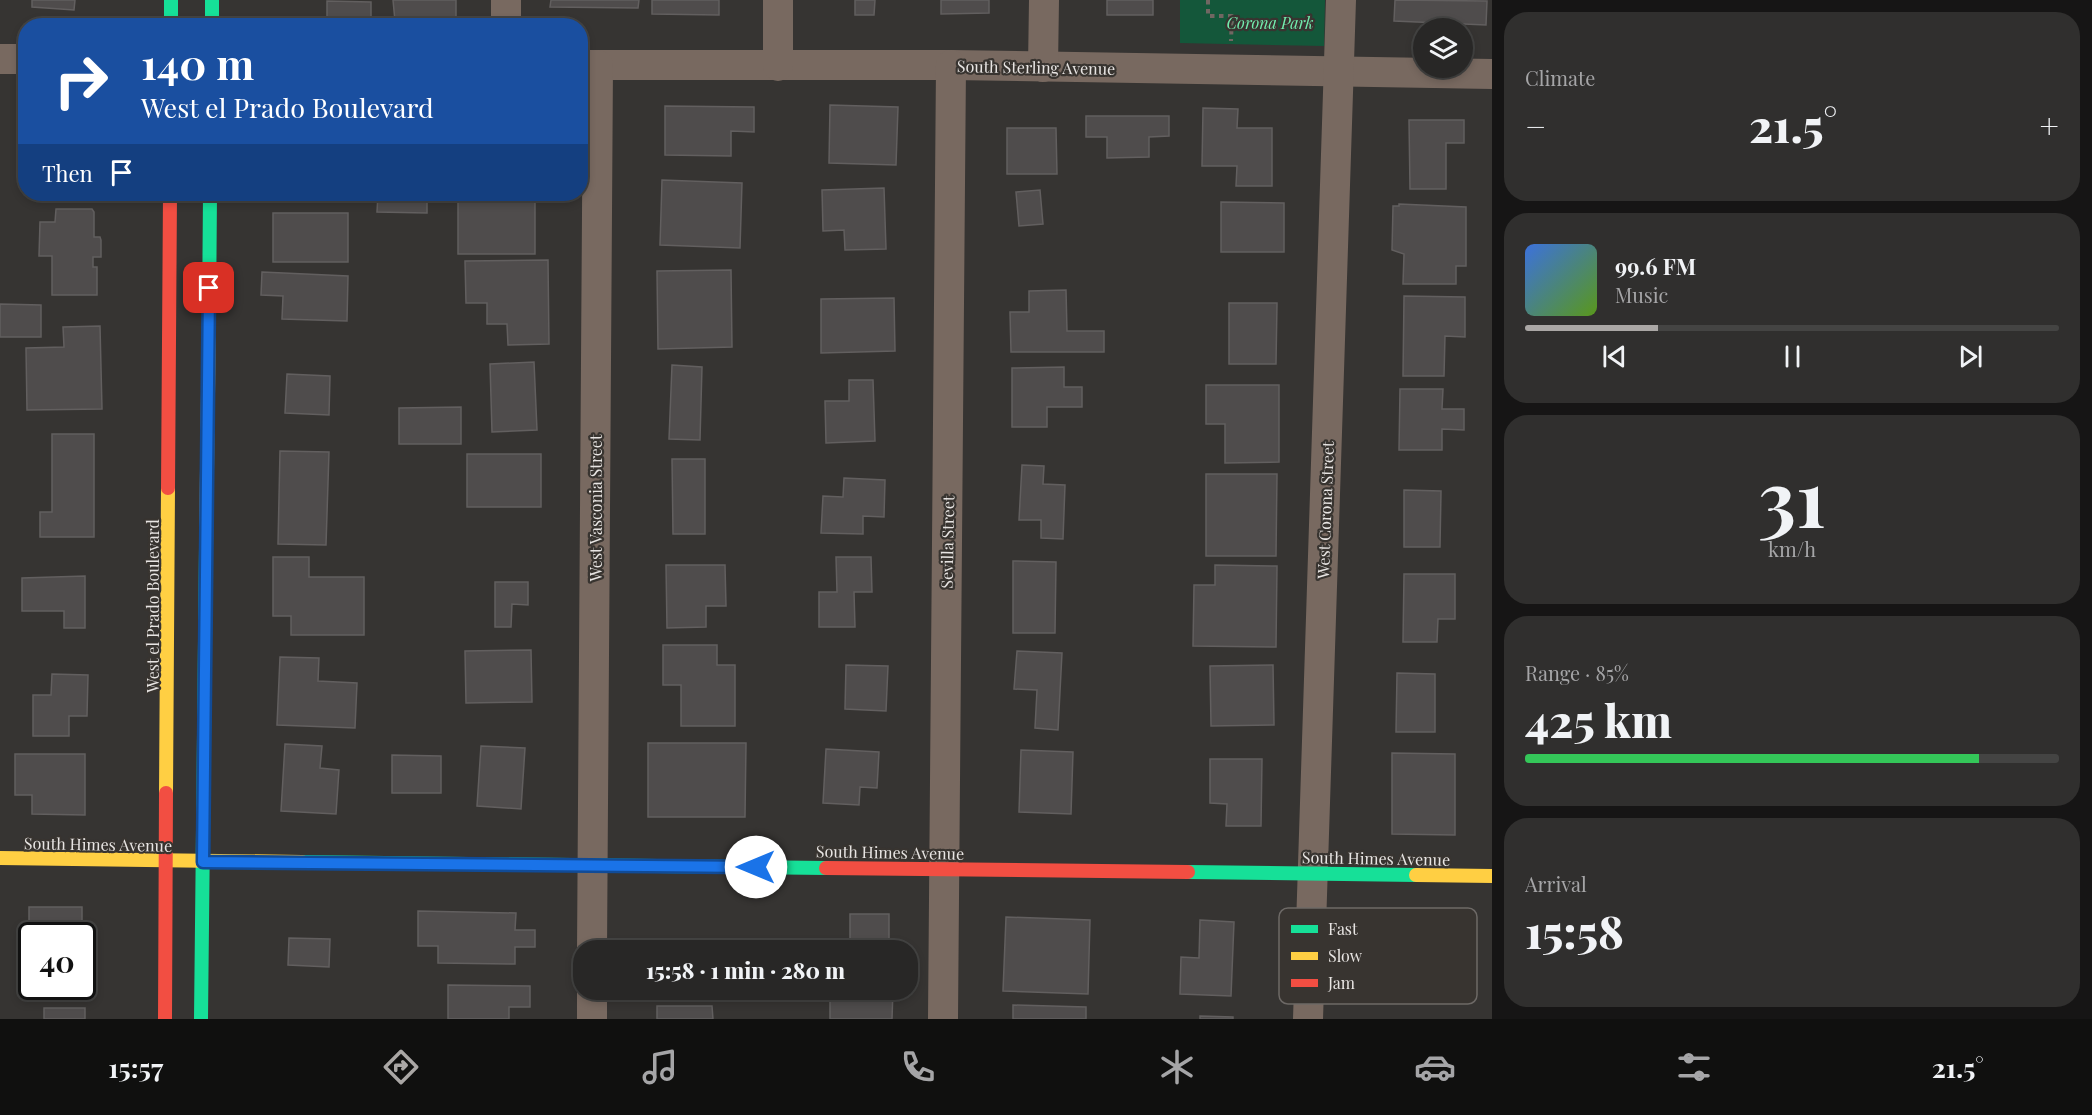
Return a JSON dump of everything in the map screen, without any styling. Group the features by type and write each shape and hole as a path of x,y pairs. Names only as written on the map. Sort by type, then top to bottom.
{"street":[{"path":"171,0 171,18"},
{"path":"212,0 212,18"},
{"path":"506,0 506,18"},
{"path":"778,0 778,66"},
{"path":"1043,67 1044,0"},
{"name":"West Corona Street","path":"1312,908 1341,0"},
{"path":"0,59 18,59"},
{"name":"South Sterling Avenue","path":"589,65 951,66 1492,74"},
{"name":"West Vasconia Street","path":"589,65 592,940"},
{"name":"Sevilla Street","path":"943,1019 951,66"},
{"name":"West el Prado Boulevard","path":"165,1019 174,476 170,201"},
{"path":"201,1019 203,862 201,476 210,201"},
{"name":"South Himes Avenue","path":"0,858 1492,876"},
{"path":"592,1000 592,1019"},
{"name":"West Corona Street","path":"1308,1019 1309,1004"}],"path":[{"path":"1208,0 1208,16 1232,16 1231,46"}],"green space":[{"name":"Corona Park","path":"1180,0 1325,0 1324,46 1180,43"}],"building":[{"path":"32,0 75,0 74,10 32,7"},
{"path":"393,0 456,0 456,18 395,18"},
{"path":"551,0 639,0 638,8 550,7"},
{"path":"652,0 719,0 719,15 652,14"},
{"path":"855,0 875,0 874,15 855,15"},
{"path":"941,0 989,0 989,13 941,14"},
{"path":"1107,0 1153,0 1153,15 1107,15"},
{"path":"1395,0 1487,1 1486,25 1473,24 1473,18 1413,18 1413,22 1394,21"},
{"path":"327,1 371,2 371,18 327,18"},
{"path":"830,105 898,107 896,165 829,163"},
{"path":"665,106 754,107 754,132 731,131 731,156 665,155"},
{"path":"1203,108 1238,109 1237,128 1272,128 1272,186 1236,186 1237,166 1202,166"},
{"path":"1086,116 1169,116 1169,136 1149,137 1149,157 1107,158 1107,137 1086,137"},
{"path":"1409,120 1464,120 1464,143 1446,143 1446,189 1410,189"},
{"path":"1007,128 1056,128 1057,174 1007,174"},
{"path":"662,180 742,183 740,248 660,245"},
{"path":"884,188 886,249 845,250 844,230 823,231 822,190"},
{"path":"1040,190 1043,224 1019,226 1016,192"},
{"path":"378,201 427,201 427,213 377,212"},
{"path":"458,201 535,201 535,254 458,254"},
{"path":"1221,202 1284,203 1284,252 1221,252"},
{"path":"1399,204 1466,207 1466,266 1456,266 1456,284 1403,284 1404,254 1392,250 1393,206 1399,206"},
{"path":"56,209 92,209 94,212 94,237 100,237 101,240 101,257 93,257 93,267 97,267 97,295 52,295 52,256 39,256 40,222 55,222"},
{"path":"273,213 348,213 348,262 273,262"},
{"path":"548,260 549,344 508,345 507,324 487,324 487,303 466,303 465,261"},
{"path":"731,270 732,347 658,349 657,271"},
{"path":"262,272 348,276 347,321 282,319 283,296 261,295"},
{"path":"1066,290 1067,331 1104,331 1104,352 1011,352 1010,312 1029,312 1029,291"},
{"path":"1404,296 1465,297 1465,337 1445,336 1444,376 1403,376"},
{"path":"894,298 895,351 821,353 821,299"},
{"path":"1229,303 1277,303 1276,364 1229,364"},
{"path":"0,304 41,305 41,337 0,337"},
{"path":"100,326 102,409 27,410 26,348 64,347 63,327"},
{"path":"534,362 537,430 492,432 490,364"},
{"path":"672,365 702,367 700,440 669,439"},
{"path":"1064,367 1064,387 1082,387 1082,407 1047,407 1047,427 1012,427 1012,368"},
{"path":"287,374 330,376 329,415 285,413"},
{"path":"849,380 873,380 875,441 826,443 825,401 849,401"},
{"path":"1206,385 1279,385 1279,462 1225,463 1225,424 1206,424"},
{"path":"1400,389 1443,389 1442,409 1464,409 1464,430 1442,429 1442,450 1399,450"},
{"path":"461,407 461,444 399,444 399,408"},
{"path":"52,434 94,434 94,537 40,537 40,512 52,512"},
{"path":"280,451 329,452 326,545 278,544"},
{"path":"467,454 541,454 541,507 467,507"},
{"path":"672,459 705,459 705,534 673,534"},
{"path":"1022,465 1044,466 1043,484 1065,485 1063,539 1041,538 1041,520 1019,520"},
{"path":"1206,474 1277,474 1276,556 1206,556"},
{"path":"844,478 885,480 884,517 863,516 863,534 821,533 823,496 843,497"},
{"path":"1404,490 1441,491 1440,547 1404,547"},
{"path":"273,557 309,557 309,577 364,577 364,635 291,635 291,616 273,616"},
{"path":"836,557 871,557 872,592 854,592 855,627 819,627 819,592 837,592"},
{"path":"1013,561 1056,562 1055,633 1013,633"},
{"path":"666,565 725,565 726,606 706,606 706,627 667,628"},
{"path":"1215,565 1277,566 1276,647 1193,646 1194,585 1215,585"},
{"path":"1404,574 1455,574 1455,619 1438,619 1437,642 1403,642"},
{"path":"85,576 85,628 64,628 64,611 22,611 22,578"},
{"path":"495,582 528,582 528,605 512,604 511,627 495,627"},
{"path":"663,645 717,645 717,665 735,665 735,726 681,726 681,685 663,685"},
{"path":"531,650 532,702 466,703 465,651"},
{"path":"1017,651 1062,653 1058,730 1035,728 1037,690 1014,689"},
{"path":"280,657 319,658 318,681 357,683 355,728 277,725"},
{"path":"846,665 888,666 886,711 845,709"},
{"path":"1273,665 1274,725 1211,726 1210,666"},
{"path":"1397,673 1435,674 1435,732 1396,732"},
{"path":"52,674 88,675 87,716 69,716 69,736 33,736 33,695 51,695"},
{"path":"648,743 746,743 745,817 648,817"},
{"path":"285,744 322,746 320,768 339,770 336,814 281,811"},
{"path":"481,746 525,748 521,809 477,806"},
{"path":"826,749 879,752 877,788 860,787 859,805 823,803"},
{"path":"1021,750 1073,752 1071,814 1019,812"},
{"path":"1392,753 1455,754 1455,835 1392,834"},
{"path":"15,754 85,754 85,815 32,814 32,795 15,795"},
{"path":"392,755 441,756 441,793 392,793"},
{"path":"1210,759 1262,759 1261,826 1226,826 1227,804 1210,803"},
{"path":"29,907 82,907 82,922 29,922"},
{"path":"418,911 516,913 515,930 535,930 535,947 515,947 515,964 438,963 438,946 418,946"},
{"path":"850,914 889,914 889,940 850,940"},
{"path":"1006,917 1090,920 1088,994 1003,991"},
{"path":"1200,920 1234,922 1231,996 1180,994 1181,957 1199,958"},
{"path":"289,938 330,939 329,967 288,965"},
{"path":"448,985 530,986 530,1007 509,1007 509,1019 448,1019"},
{"path":"830,1000 893,1000 892,1019 830,1019"},
{"path":"1013,1005 1086,1007 1086,1019 1013,1019"},
{"path":"657,1006 712,1006 713,1019 657,1019"},
{"path":"44,1008 85,1008 85,1019 44,1019"},
{"path":"1200,1016 1233,1017 1233,1019 1200,1019"}],"traffic: fast":[{"path":"171,0 171,18"},
{"path":"212,0 212,18"},
{"path":"209,318 210,201"},
{"path":"201,1019 206,547"},
{"path":"302,862 826,868"},
{"path":"1188,872 1416,875"}],"traffic: slow":[{"path":"206,547 209,318"},
{"path":"166,793 168,488"},
{"path":"0,858 302,862"},
{"path":"1416,875 1492,876"}],"traffic: jam":[{"path":"168,488 170,201"},
{"path":"165,1019 166,793"},
{"path":"826,868 1188,872"}],"route":[{"path":"209,288 203,862 756,867"}]}
